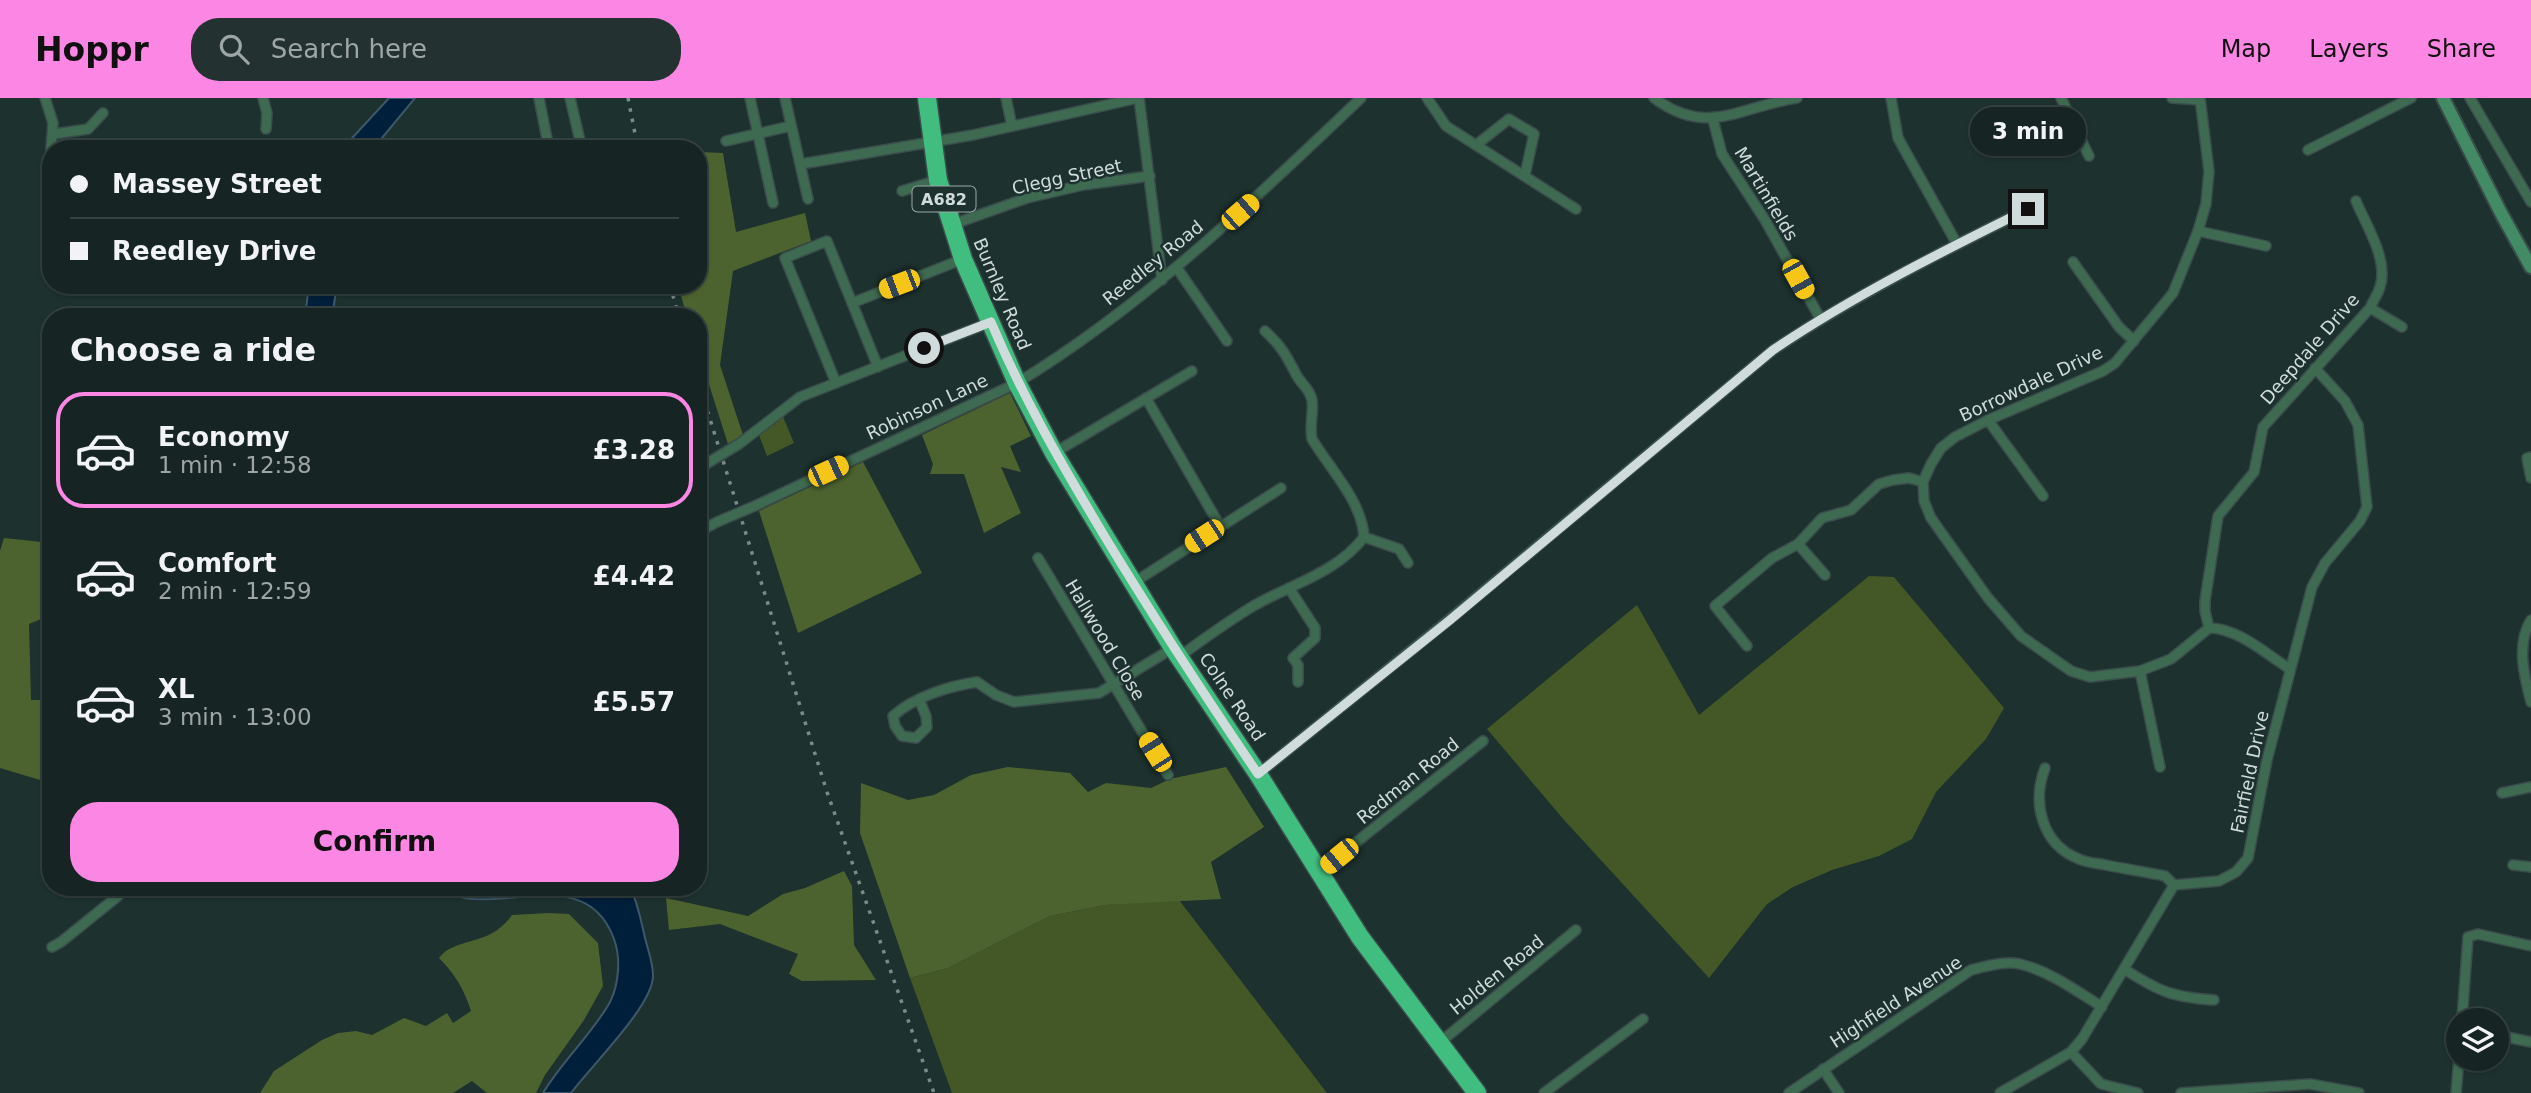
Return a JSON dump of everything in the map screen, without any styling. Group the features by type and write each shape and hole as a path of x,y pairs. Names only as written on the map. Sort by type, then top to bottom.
{"highway":[{"name":"Burnley Road","path":"927,98 938,180 951,225 1017,383"},
{"name":"Colne Road","path":"1017,383 1054,453 1133,583 1258,774 1360,937 1477,1093"}],"street":[{"path":"45,98 53,123 53,140"},
{"path":"263,98 267,113 266,128"},
{"path":"539,98 547,140"},
{"path":"570,98 580,140"},
{"path":"750,98 773,203"},
{"path":"785,98 808,200"},
{"path":"1006,98 1012,126"},
{"path":"801,164 932,142 1139,98 1162,280"},
{"name":"Reedley Road","path":"1017,383 1052,361 1177,268 1361,98"},
{"path":"1427,98 1446,126 1576,209"},
{"path":"1654,98 1664,106 1681,113 1713,120 1776,101 1797,98"},
{"path":"1891,98 1898,138 1957,244"},
{"path":"2061,98 2089,156"},
{"path":"2172,98 2200,99"},
{"path":"2308,150 2411,98"},
{"path":"2443,98 2531,267"},
{"path":"2470,98 2531,202"},
{"name":"Borrowdale Drive","path":"1923,482 1930,464 1941,448 1955,437 2103,371 2115,363 2172,293 2198,231 2206,204 2209,171 2200,99"},
{"path":"54,134 88,128 103,113"},
{"path":"1476,145 1509,119 1534,134 1525,175"},
{"name":"Martinfields","path":"1713,120 1722,154 1765,220 1820,318"},
{"path":"726,142 791,126"},
{"name":"Clegg Street","path":"951,225 1027,198 1083,185 1150,176"},
{"path":"902,191 938,180"},
{"name":"Deepdale Drive","path":"2209,628 2205,601 2218,516 2254,472 2263,427 2370,308 2381,286 2382,270 2377,250 2356,201"},
{"path":"1258,774 1450,620 1773,350 1820,318 2028,209"},
{"path":"2198,231 2266,246"},
{"path":"836,383 785,258 827,241 878,367"},
{"path":"852,303 963,259"},
{"path":"2073,262 2119,327 2134,341"},
{"path":"1177,268 1227,341"},
{"path":"2370,308 2402,327"},
{"path":"707,464 739,444 800,397 991,322"},
{"path":"919,699 927,727 916,738 902,736 895,726 893,716 902,708 919,699 965,683 977,682 996,695 1014,702 1099,693 1250,608 1317,576 1355,549 1364,537 1363,521 1312,439 1312,397 1298,378 1283,348 1265,331"},
{"name":"Fairfield Drive","path":"2174,885 2219,881 2236,872 2248,858 2267,760 2312,587 2325,563 2360,521 2367,507 2358,425 2345,401 2315,368"},
{"path":"1054,453 1192,371"},
{"name":"Robinson Lane","path":"707,528 1017,383"},
{"path":"1146,398 1220,526"},
{"path":"1988,420 2043,496"},
{"path":"2531,457 2527,458 2527,466 2531,478"},
{"path":"1747,646 1715,606 1772,558 1798,544 1822,518 1851,510 1879,484 1909,478 1923,482 1924,501 1931,517 1988,598 2021,636 2071,671 2090,677 2140,671 2171,659 2209,628 2221,628 2236,635 2290,669"},
{"path":"1133,583 1281,488"},
{"path":"1364,537 1399,549 1408,563"},
{"path":"1798,544 1825,575"},
{"name":"Hallwood Close","path":"1038,558 1168,775"},
{"path":"1289,588 1315,628 1315,638 1293,657 1298,665 1298,682"},
{"path":"2531,620 2523,642 2524,676 2531,702"},
{"path":"2140,671 2160,767"},
{"name":"Redman Road","path":"1319,872 1483,741"},
{"path":"2000,1093 2071,1052 2082,1039 2174,885 2165,876 2079,860 2059,847 2043,825 2038,802 2039,785 2045,768"},
{"path":"2502,793 2531,787"},
{"path":"2513,865 2531,867"},
{"path":"52,947 118,896"},
{"name":"Holden Road","path":"1438,1044 1576,930"},
{"path":"2463,1008 2468,937 2478,934 2531,946"},
{"name":"Highfield Avenue","path":"1788,1093 1971,970 1992,964 2019,964 2041,972 2102,1007"},
{"path":"2124,969 2155,988 2181,997 2214,1000"},
{"path":"1544,1093 1643,1019"},
{"path":"2509,1037 2531,1042"},
{"path":"2071,1052 2101,1084 2138,1093"},
{"path":"1823,1069 1839,1093"},
{"path":"2456,1093 2458,1071"},
{"path":"2181,1093 2309,1084 2360,1093"}],"green space":[{"path":"707,152 723,153 736,232 805,213 811,241 733,271 720,365 743,435 728,444 707,378 707,308 684,308 681,294 707,294"},
{"path":"1010,393 1031,436 1010,446 1021,472 1001,467 1021,513 984,533 964,474 930,474 933,464 922,435"},
{"path":"782,414 794,443 767,456 759,435"},
{"path":"863,462 922,573 798,633 759,511"},
{"path":"4,538 42,542 42,619 29,624 31,700 42,700 42,781 0,768 0,551"},
{"path":"1869,576 1894,577 2004,708 1986,739 1936,792 1912,839 1879,856 1832,870 1793,887 1767,904 1709,978 1565,821 1487,729 1637,605 1699,715"},
{"path":"1008,767 1070,773 1088,792 1106,783 1151,788 1170,779 1226,767 1264,827 1211,862 1221,899 1105,905 1050,916 948,968 910,978 860,833 861,783 908,800 934,795 971,775"},
{"path":"844,871 852,886 854,945 876,980 802,981 789,974 798,954 720,924 669,930 666,898 748,916 783,894 805,888"},
{"path":"1179,900 1327,1093 952,1093 910,978 948,968 1050,916 1105,905"},
{"path":"569,914 598,943 603,986 536,1093 487,1093 472,1081 453,1093 260,1093 274,1071 322,1040 338,1033 356,1031 372,1035 404,1018 426,1026 447,1013 453,1023 471,1011 458,982 439,958 454,947 493,933 512,915"}],"water":[{"path":"389,98 415,98 380,140 350,140"},
{"path":"308,294 336,294 333,308 306,308"},
{"path":"457,896 533,896 492,899"},
{"path":"554,896 633,896 653,975 651,988 633,1019 571,1093 543,1093 610,1002 618,971 618,954 614,939 603,918 589,905 572,898"}],"railway":[{"path":"628,98 636,140"},
{"path":"673,294 676,308"},
{"path":"707,410 827,792 934,1093"}],"route":[{"path":"924,348 991,322 1017,383 1054,453 1173,648 1258,774 1450,620 1773,350 1820,318 2028,209"}]}
